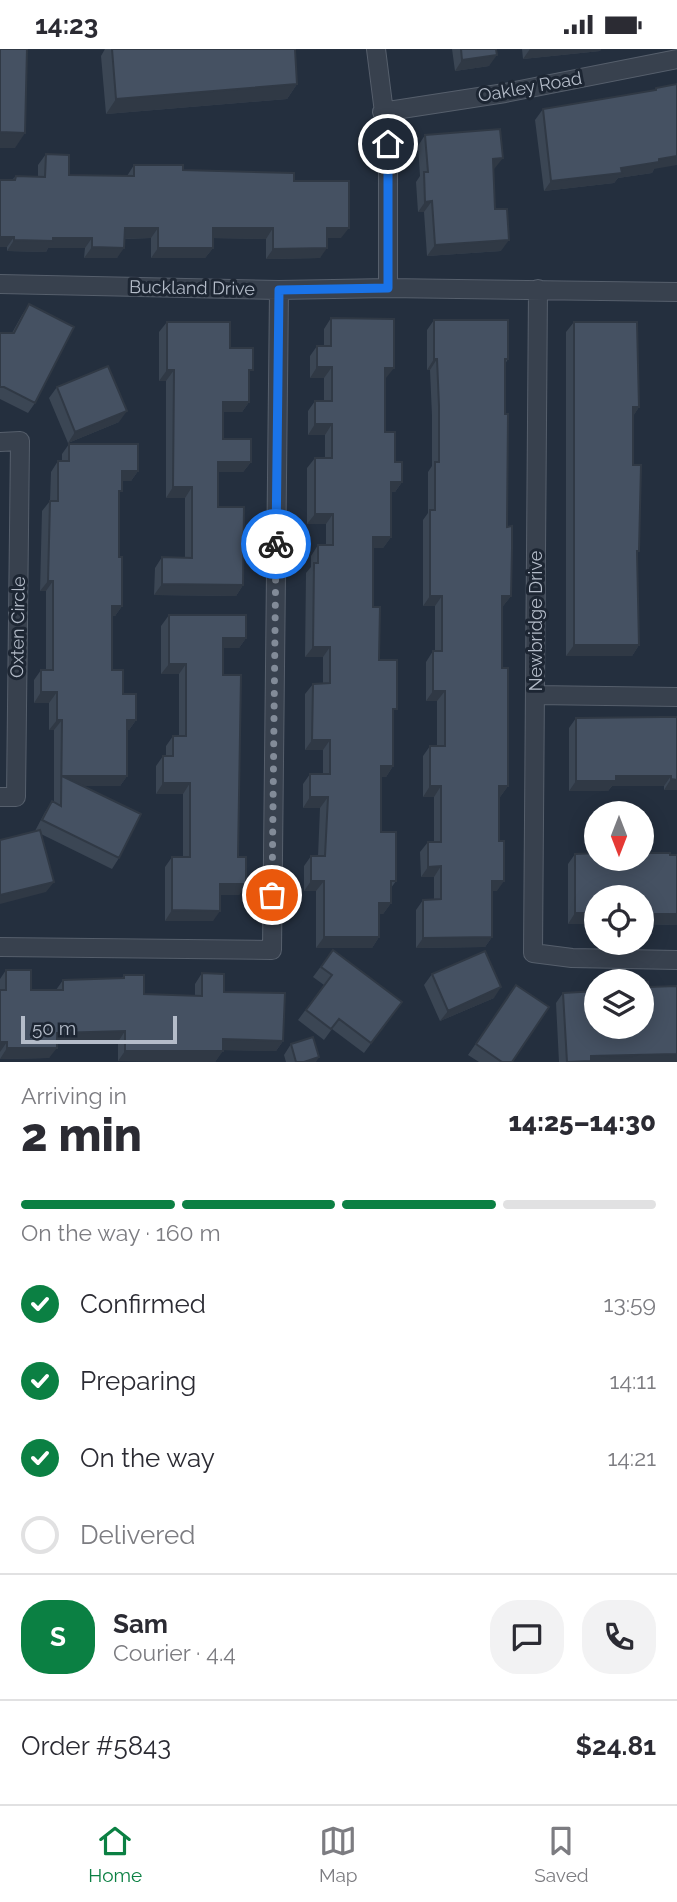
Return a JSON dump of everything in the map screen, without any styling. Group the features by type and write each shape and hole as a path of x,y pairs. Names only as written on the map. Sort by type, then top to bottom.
{"street":[{"path":"376,49 388,144 388,288"},
{"name":"Oakley Road","path":"382,112 505,93 677,59"},
{"name":"Buckland Drive","path":"0,284 279,290 388,288 677,292"},
{"name":"Newbridge Drive","path":"538,289 533,953 572,958 677,960"},
{"path":"0,947 272,950 279,290"},
{"name":"Oxten Circle","path":"0,442 20,441 16,797 0,797"},
{"path":"536,695 677,697"}],"building":[{"path":"0,49 27,49 25,133 0,132"},
{"path":"112,49 295,49 297,84 116,99"},
{"path":"461,49 496,49 497,55 462,60"},
{"path":"677,84 677,156 621,168 622,173 551,181 543,109"},
{"path":"500,129 503,158 493,159 495,209 507,209 509,240 435,245 432,201 425,202 424,172 428,172 425,135"},
{"path":"46,154 69,155 69,175 134,176 134,165 183,165 183,170 294,173 294,181 349,181 349,228 327,228 327,248 273,249 273,228 213,228 213,248 158,248 158,228 125,228 124,248 92,247 92,238 53,238 53,241 0,237 0,180 15,180 16,176 45,177"},
{"path":"29,304 74,327 35,403 0,387 0,333 14,333"},
{"path":"331,318 394,319 394,368 385,368 385,432 395,432 395,462 402,462 402,482 391,482 391,537 373,537 373,607 380,607 379,660 397,660 397,709 393,709 393,766 381,766 381,832 396,832 396,881 391,881 391,903 379,903 379,937 324,937 324,881 311,881 311,856 325,856 328,797 310,797 310,774 330,774 330,740 312,740 313,684 330,683 330,647 313,647 314,563 318,563 318,545 333,545 333,514 315,514 315,458 332,458 332,424 315,424 315,401 332,401 332,367 317,367 317,346 331,346"},
{"path":"434,320 508,320 505,414 508,414 507,527 512,526 512,549 511,596 502,596 502,668 508,668 508,786 499,786 499,841 504,841 504,881 492,881 492,937 423,938 423,900 441,899 441,866 428,867 428,842 441,842 441,786 430,786 430,746 445,746 445,691 433,691 433,651 442,651 442,596 430,596 430,510 435,510 435,462 439,462"},
{"path":"167,322 230,322 230,348 253,348 253,370 249,370 249,402 223,402 223,439 251,439 251,462 218,462 218,507 244,507 243,585 162,584 162,557 192,558 192,487 173,487 174,370 167,370"},
{"path":"574,322 637,322 639,407 633,407 633,465 641,465 637,551 639,645 574,645"},
{"path":"108,366 127,411 75,432 57,387"},
{"path":"69,444 138,444 138,471 122,471 122,491 119,491 119,557 122,557 122,606 112,606 112,670 123,670 123,694 136,694 136,720 127,720 127,776 62,776 141,814 119,858 42,820 52,801 61,806 62,720 57,720 57,692 41,692 41,670 53,670 53,581 48,581 50,501 58,501 58,461 69,461"},
{"path":"169,615 246,615 246,638 223,638 223,675 241,675 238,857 246,857 246,884 220,884 220,911 172,910 172,857 190,857 190,783 163,783 163,756 173,756 173,736 186,736 186,664 169,664"},
{"path":"677,717 677,780 671,779 671,776 616,776 616,781 576,781 576,718"},
{"path":"40,830 54,882 0,895 0,840"},
{"path":"654,853 677,855 677,914 654,914 654,885 584,885 584,913 575,913 575,854 584,854 584,871 654,871"},
{"path":"333,950 402,1002 371,1043 339,1019 331,1029 306,1010 332,975 321,967"},
{"path":"485,951 501,987 448,1011 432,974"},
{"path":"6,970 31,970 31,990 63,990 63,980 144,975 144,994 202,996 202,973 224,974 224,992 285,993 283,1041 223,1039 223,1051 125,1051 125,1031 57,1033 57,1048 7,1048 7,1042 0,1042 0,990 6,990"},
{"path":"516,985 549,1007 512,1062 502,1062 476,1044"},
{"path":"677,986 677,1054 591,1056 591,1061 567,1062 563,993 584,992 584,1039 654,1039 654,987"},
{"path":"313,1037 319,1057 296,1062 291,1044"}],"way so far":[{"path":"272,895 276,544"}],"route":[{"path":"276,544 279,290 388,288 388,144"}]}
